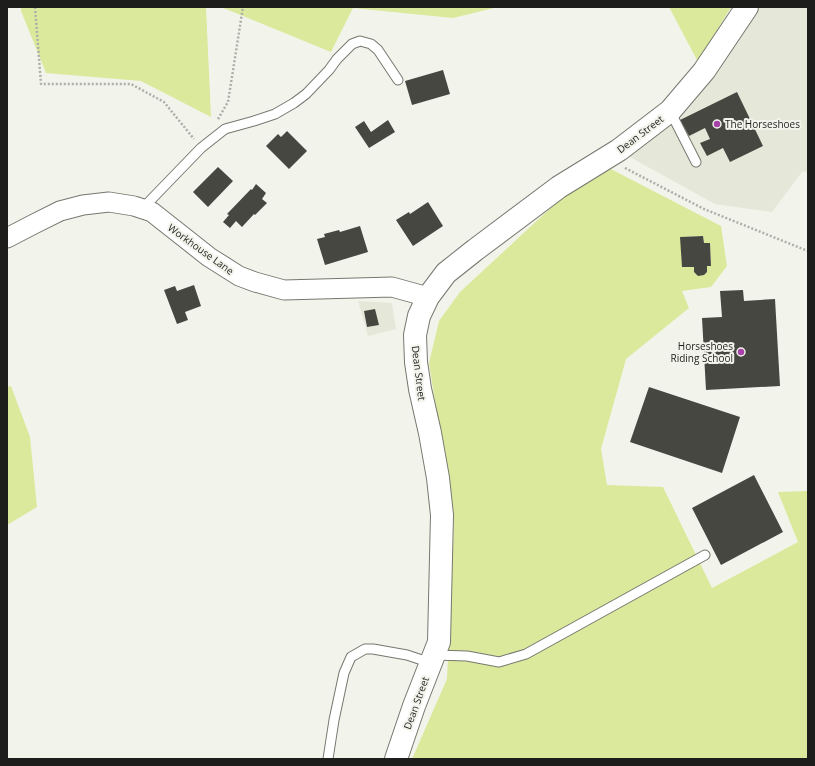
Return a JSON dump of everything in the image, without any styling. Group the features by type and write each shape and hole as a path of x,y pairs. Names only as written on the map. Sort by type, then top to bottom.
{"street":[{"name":"Dean Street","path":"396,759 414,706 439,642 442,515 438,478 416,362 415,335 418,316 428,297 446,273 559,187 619,150 670,111 704,72 747,7"},
{"name":"Workhouse Lane","path":"7,238 60,211 83,204 109,202 134,206 152,212 209,257 239,276 255,282 284,290 392,287 428,297"}],"lane":[{"path":"142,209 201,148 225,129 275,114 294,103 306,94 352,44 360,41 371,44 378,50 398,80"},
{"path":"670,111 696,162"},
{"path":"328,759 334,720 344,673 351,657 365,649 432,659 467,656 499,662 526,654 705,555"}],"path":[{"path":"35,7 41,84 131,84 164,102 201,148"},
{"path":"217,122 228,102 243,7"},
{"path":"606,158 704,209 808,251"}],"shaded area":[{"path":"756,7 808,7 808,171 802,172 772,212 715,204 626,155"},
{"path":"358,301 392,303 396,329 368,336"}],"green space":[{"path":"21,7 206,7 211,117 141,81 46,73 21,11"},
{"path":"221,7 498,7 453,18 353,8 331,52"},
{"path":"669,7 731,7 698,62"},
{"path":"605,166 721,226 727,266 711,287 682,291 689,308 626,359 601,449 607,485 663,487 712,588 798,542 778,492 808,491 808,759 412,759 447,679 454,524 429,363 439,321 460,292 556,203","holes":["703,236 704,243 710,243 711,266 707,266 707,272 704,275 698,275 694,272 694,267 682,267 681,237"]},
{"path":"11,386 30,437 37,507 7,525 7,387"}],"building":[{"path":"443,70 450,94 412,105 405,81"},
{"name":"The Horseshoes","path":"737,92 763,146 730,162 723,148 707,156 700,143 710,139 705,128 689,136 680,120"},
{"path":"388,120 395,132 369,148 355,127 364,121 371,132"},
{"path":"287,131 307,151 289,169 266,146 278,134 281,137"},
{"path":"218,167 233,181 208,207 193,192"},
{"path":"256,184 266,193 262,199 267,203 242,227 236,221 230,228 223,222 229,215 227,214 251,189 252,190"},
{"path":"428,202 443,226 413,246 396,220 409,212 410,214"},
{"path":"360,226 368,252 325,265 317,239 325,237 324,234 339,230 340,232"},
{"path":"703,236 704,243 710,243 711,266 707,266 707,272 704,275 698,276 694,272 694,267 682,267 680,237"},
{"path":"194,285 201,306 185,312 188,320 177,324 164,290 175,286 177,291"},
{"name":"Horseshoes Riding School","path":"743,290 744,301 775,299 780,386 706,390 702,318 722,317 720,291"},
{"path":"375,309 379,325 367,327 364,311"},
{"path":"649,387 740,417 722,473 630,442"},
{"path":"754,475 783,532 721,565 692,508"}],"place":[{"name":"The Horseshoes","path":"717,124"},
{"name":"Horseshoes Riding School","path":"741,352"}]}
